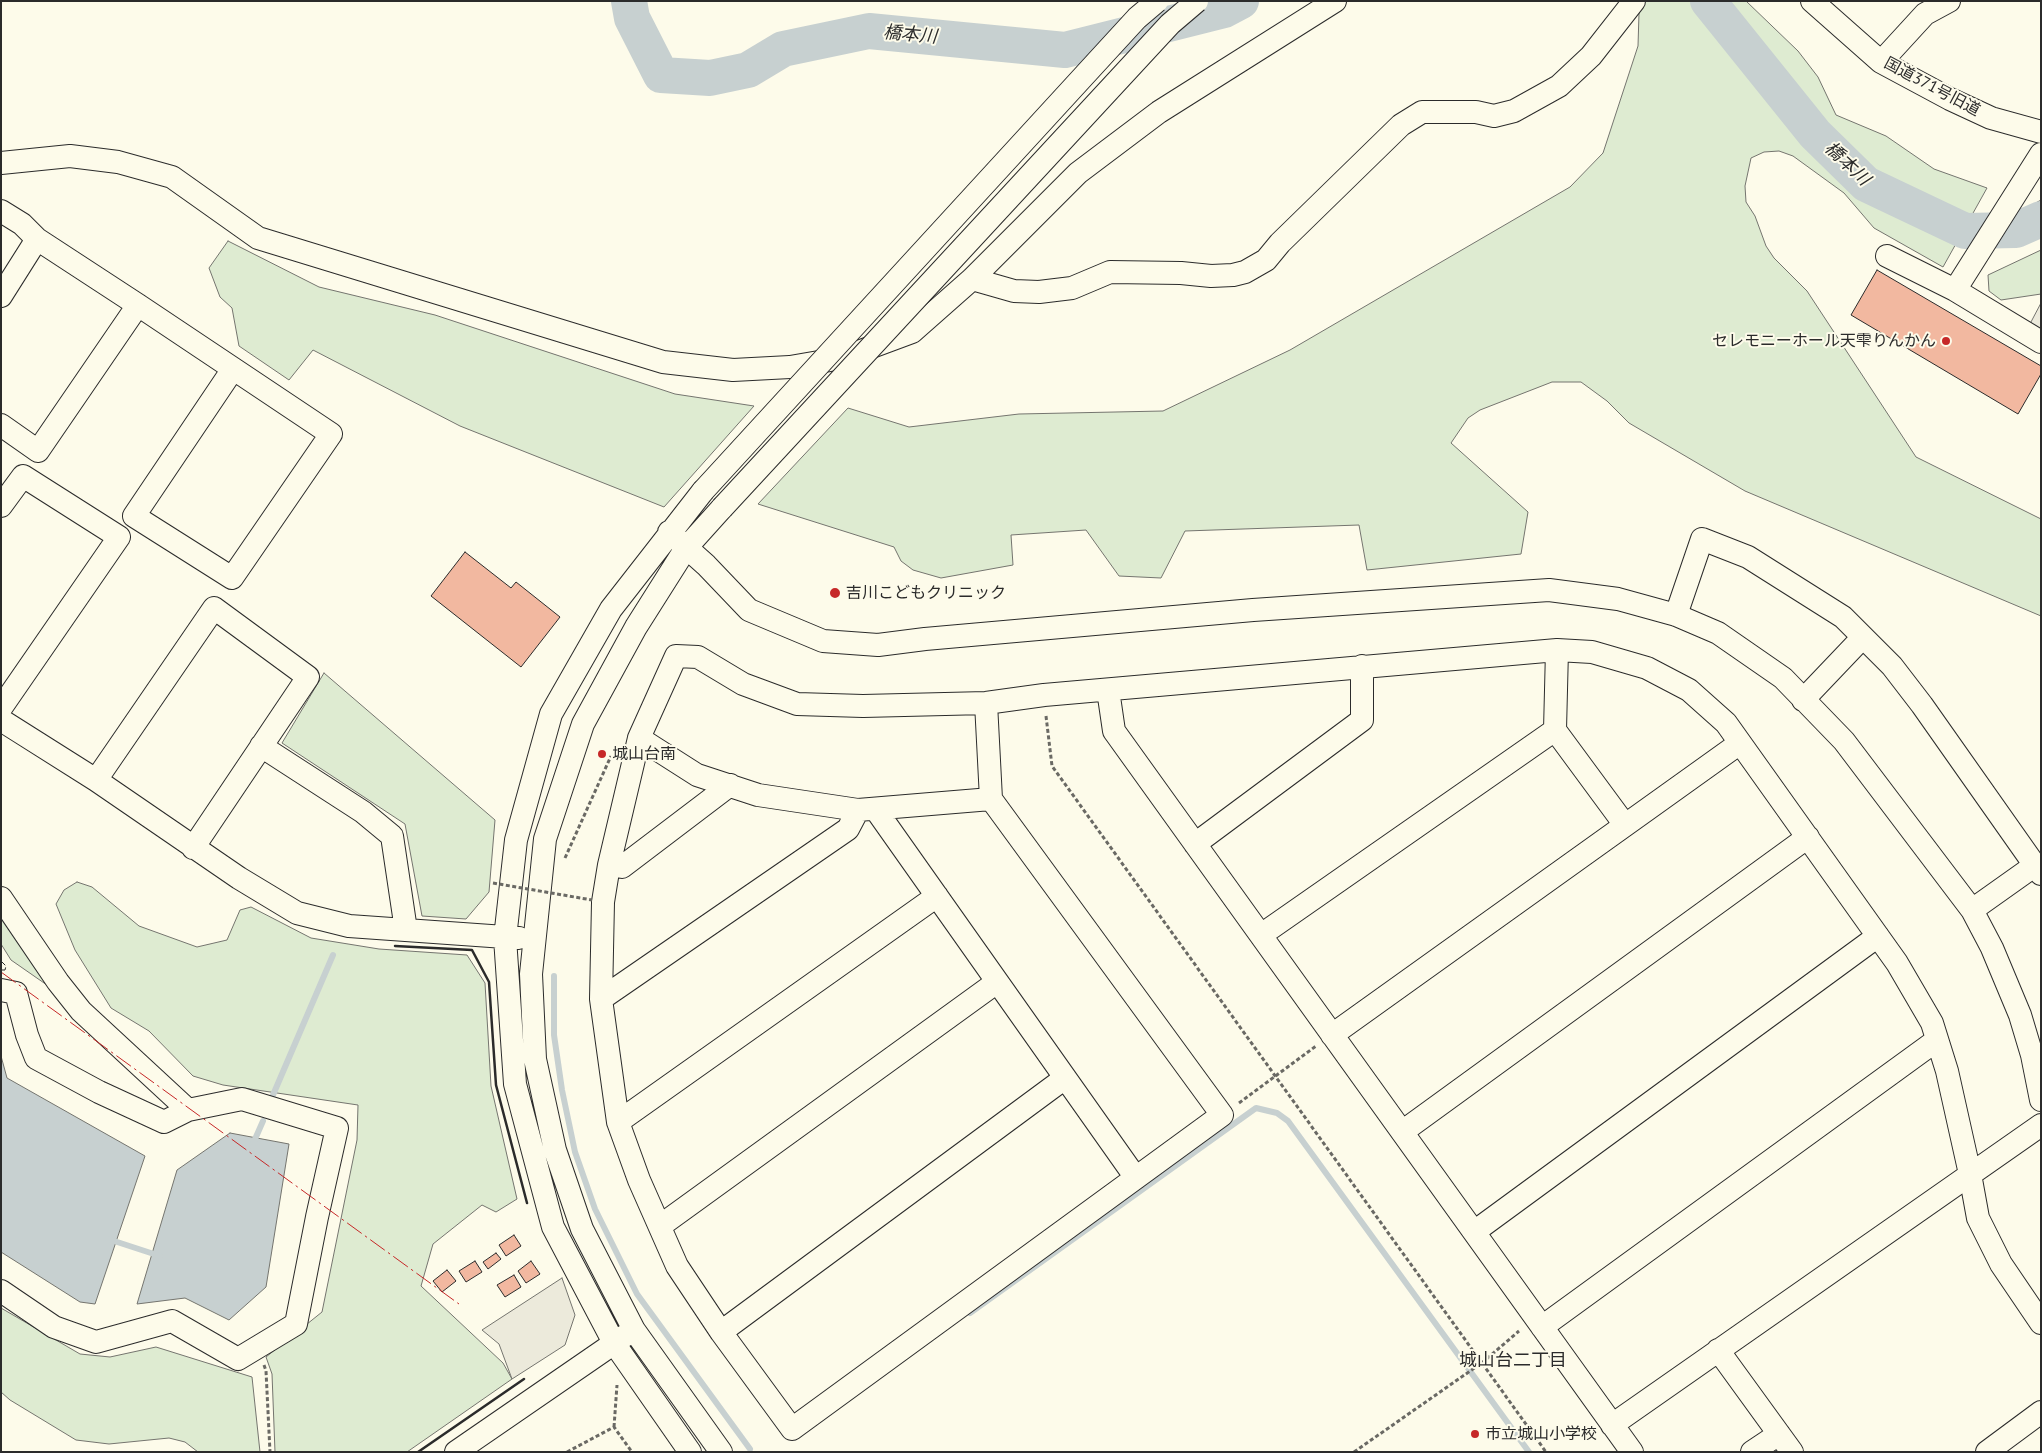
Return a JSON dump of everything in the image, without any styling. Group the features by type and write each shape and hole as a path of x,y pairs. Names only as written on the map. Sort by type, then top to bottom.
{"street":[{"path":"690,1452 614,1343 553,1227 515,1084 505,938 516,840 551,714 611,610 669,532 703,491 1137,18 1157,1"},
{"path":"721,1452 634,1330 582,1229 555,1150 535,1059 531,974 545,839 583,724 636,627 686,548 1170,24 1197,1"},
{"path":"1,163 70,156 118,162 172,177 258,238 663,362 733,370 790,367 842,358 912,332 972,280 1078,173 1159,112 1335,1"},
{"path":"972,280 1014,291 1040,292 1072,288 1110,272 1181,273 1211,276 1233,275 1245,272 1266,260 1286,237 1401,125 1422,112 1476,112 1494,116 1514,111 1559,86 1591,56 1634,1"},
{"name":"国道371号旧道","path":"1812,1 1881,62 1950,99 1991,118 2041,132"},
{"path":"1881,62 1925,14 1949,1"},
{"path":"1959,285 2038,157"},
{"path":"1,210 22,224 38,239 331,434 232,578 134,516 233,369"},
{"path":"1,296 38,239"},
{"path":"1887,256 1959,285 2041,342"},
{"path":"1,425 38,451 138,305"},
{"path":"1,506 23,476 119,538 1,708"},
{"path":"669,532 706,565 749,610 824,641 878,645 926,639 1253,610 1549,590 1618,599 1676,615 1718,633 1783,678 1844,742 1972,910 1992,948 2020,1015 2032,1055 2041,1100"},
{"path":"1676,615 1702,538 1748,557 1843,617 1892,666 1922,705 2038,870 1972,910"},
{"path":"96,780 214,608 308,676 193,848"},
{"path":"1803,700 1863,638"},
{"path":"1557,650 1555,730 1625,825"},
{"path":"986,703 991,799 1222,1116 792,1429 721,1332 677,1266 639,1180 618,1122 601,999 603,902 609,865 639,738 676,656 698,657 743,684 797,704 863,706 986,703 1044,695 1557,650 1592,652 1647,668 1689,690 1726,723 1897,963 1932,1024 1947,1071 1978,1218 2001,1264 2041,1323"},
{"path":"1195,844 1362,720 1362,666"},
{"path":"1108,690 1114,731 1632,1452"},
{"path":"1,720 96,780 193,848 296,913 349,926 505,938 535,938"},
{"path":"1261,935 1555,730"},
{"path":"639,738 697,774 758,795 867,810 991,799"},
{"path":"1332,1035 1740,742"},
{"path":"261,746 363,812 392,836 406,930"},
{"path":"609,865 622,867 730,785"},
{"path":"867,810 937,896 1136,1178"},
{"path":"601,999 848,829 867,810"},
{"path":"1402,1132 1808,838"},
{"path":"618,1122 937,896"},
{"path":"1,898 58,982 81,1011 188,1110"},
{"path":"1474,1232 1878,936"},
{"path":"660,1226 997,982"},
{"path":"1,990 16,992 27,1035 36,1058 99,1092 164,1122 188,1110 242,1099 337,1128 316,1217 296,1324 238,1358 172,1321 96,1342 54,1327 1,1291"},
{"path":"1539,1322 1937,1040"},
{"path":"721,1332 1065,1078"},
{"path":"1612,1424 2041,1125"},
{"path":"456,1452 634,1330"},
{"path":"1718,1350 1792,1452"},
{"path":"1987,1452 2041,1412"},
{"path":"1752,1452 1778,1434"}],"path":[{"path":"1044,695 1052,766 1546,1452"},
{"path":"558,858 565,859 613,752"},
{"path":"493,884 592,900"},
{"path":"1222,1116 1332,1035"},
{"path":"1354,1452 1539,1322"},
{"path":"258,1348 266,1371 270,1452"},
{"path":"618,1380 614,1427 632,1452"},
{"path":"567,1452 614,1427"}],"green space":[{"path":"1631,1 1746,1 1798,51 1818,77 1836,115 1886,136 1934,169 1987,188 1943,267 1874,228 1844,193 1793,156 1779,151 1764,152 1751,158 1745,186 1746,202 1755,216 1766,246 1774,258 1807,291 1916,457 2041,519 2041,616 1745,491 1629,423 1607,401 1581,382 1552,382 1480,410 1468,418 1451,443 1528,512 1521,554 1367,570 1359,525 1185,531 1161,578 1119,576 1086,530 1011,535 1013,565 941,578 913,570 901,561 894,547 758,504 848,408 909,427 1019,414 1163,411 1290,350 1570,187 1603,153 1638,46 1639,13"},
{"path":"2041,200 2041,224 2023,210"},
{"path":"228,241 319,287 435,315 675,394 754,406 664,507 460,426 313,350 289,380 239,346 232,308 220,297 209,268"},
{"path":"2041,250 2041,294 2001,300 1989,291 1988,275"},
{"path":"324,673 495,820 489,892 466,919 422,916 405,824 282,743"},
{"path":"77,882 92,887 139,926 197,947 227,940 240,910 251,907 311,938 379,949 467,955 485,983 491,1086 517,1199 496,1212 482,1205 433,1244 421,1286 503,1363 512,1379 407,1452 275,1452 272,1374 266,1357 322,1312 357,1140 358,1105 223,1085 193,1076 149,1031 111,1008 75,950 56,904 64,890"},
{"path":"1,909 57,992 11,960 1,944"},
{"path":"1,1308 80,1354 110,1357 156,1347 252,1377 260,1452 198,1452 185,1442 169,1438 109,1444 76,1440 10,1400 1,1392"}],"shaded area":[{"path":"2041,303 2041,350 2022,339"},
{"path":"1,1056 7,1078 145,1156 95,1304 80,1302 1,1252"},
{"path":"230,1133 289,1144 266,1287 229,1320 185,1298 137,1304 177,1170"},
{"path":"562,1278 575,1315 565,1345 512,1379 499,1344 482,1330"}],"building":[{"name":"セレモニーホール天雫りんかん","path":"1877,270 2041,366 2041,374 2018,414 1851,315"},
{"path":"465,552 511,588 516,582 560,617 521,667 431,596"},
{"path":"514,1235 521,1246 506,1256 499,1245"},
{"path":"496,1253 501,1259 488,1269 483,1262"},
{"path":"475,1261 482,1272 466,1282 459,1271"},
{"path":"531,1261 540,1274 526,1283 518,1271"},
{"path":"447,1270 456,1281 442,1292 433,1281"},
{"path":"514,1275 521,1287 505,1297 497,1285"}],"waterway":[{"name":"橋本川","path":"629,1 632,18 661,75 710,78 748,70 783,49 869,31 1065,50 1224,10 1241,1"},
{"name":"橋本川","path":"1708,1 1815,134 1866,184 1965,231 2016,230 2041,219"},
{"path":"273,1095 333,955"},
{"path":"554,976 554,1035 562,1090 575,1152 595,1209 637,1294 750,1449"},
{"path":"970,1313 1256,1108 1277,1113 1288,1121 1529,1452"},
{"path":"252,1146 263,1121"},
{"path":"108,1239 160,1256"}],"fence":[{"path":"1,961 6,966 5,970 1,970"}],"wall":[{"path":"395,946 472,950 489,982 496,1085 527,1203"},
{"path":"418,1452 524,1379"}],"power":[{"path":"1,972 459,1304"}],"place":[{"name":"セレモニーホール天雫りんかん","path":"1946,341"},
{"name":"吉川こどもクリニック","path":"835,593"},
{"name":"城山台南","path":"602,754"},
{"name":"市立城山小学校","path":"1475,1434"}],"district":[{"name":"城山台二丁目","path":"1513,1361"}]}
